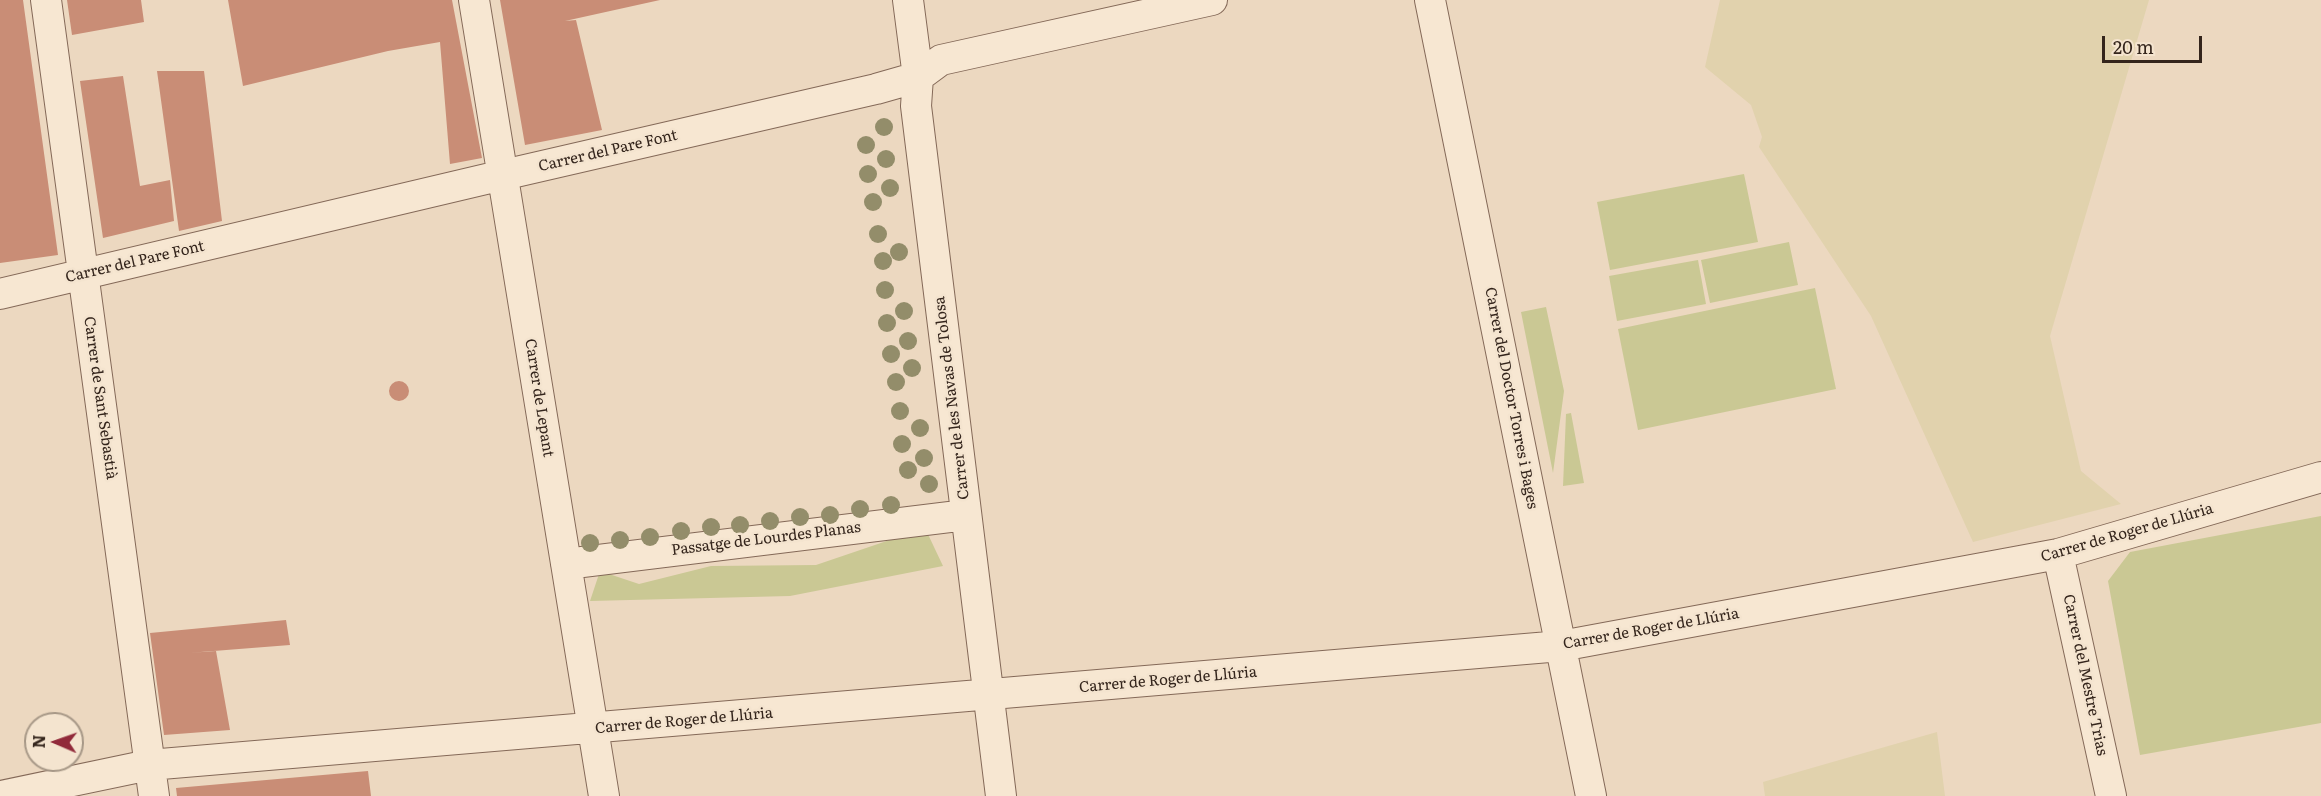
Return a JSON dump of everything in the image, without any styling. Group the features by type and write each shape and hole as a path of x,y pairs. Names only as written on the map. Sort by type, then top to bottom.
{"street":[{"name":"Carrer de Sant Sebastià","path":"46,0 154,796"},
{"name":"Carrer de Lepant","path":"474,0 603,796"},
{"name":"Carrer de les Navas de Tolosa","path":"908,0 918,77 916,106 1001,796"},
{"name":"Carrer del Pare Font","path":"0,294 876,89 918,77 941,60 1212,0"},
{"name":"Carrer del Doctor Torres i Bages","path":"1430,0 1591,796"},
{"name":"Carrer de Roger de Llúria","path":"1,796 149,765 954,699 987,693 1022,693 1561,646 2058,554 2321,477"},
{"name":"Passatge de Lourdes Planas","path":"566,564 966,515"},
{"name":"Carrer del Mestre Trias","path":"2058,554 2111,796"}],"shaded area":[{"path":"1720,0 2149,0 2050,336 2081,471 2121,504 1973,542 1871,316 1759,147 1762,137 1751,105 1705,67"},
{"path":"1744,174 1758,242 1610,270 1597,202"},
{"path":"1789,242 1798,285 1710,303 1701,260"},
{"path":"1698,260 1706,304 1617,321 1609,276"},
{"path":"1815,288 1836,389 1638,430 1618,329"},
{"path":"1546,307 1564,391 1553,473 1521,312"},
{"path":"1571,413 1584,483 1563,486 1566,414"},
{"path":"2321,516 2321,723 2140,755 2108,581 2130,552"},
{"path":"925,528 943,566 790,596 590,601 600,571 639,584 711,566 816,565"},
{"path":"1937,732 1945,796 1765,796 1763,782"}],"building":[{"path":"0,0 23,0 58,255 0,263"},
{"path":"67,0 141,0 144,22 72,35"},
{"path":"228,0 452,0 482,158 450,164 440,42 388,51 243,86"},
{"path":"500,0 660,0 565,21 576,20 602,130 525,145"},
{"path":"157,71 204,71 222,221 179,231"},
{"path":"123,76 140,186 170,180 174,221 103,238 80,81"},
{"path":"399,381 406,384 409,391 406,398 399,401 392,398 389,391 392,384"},
{"path":"286,620 290,645 188,653 216,651 230,730 164,735 150,633"},
{"path":"368,771 371,796 177,796 176,788"}]}
